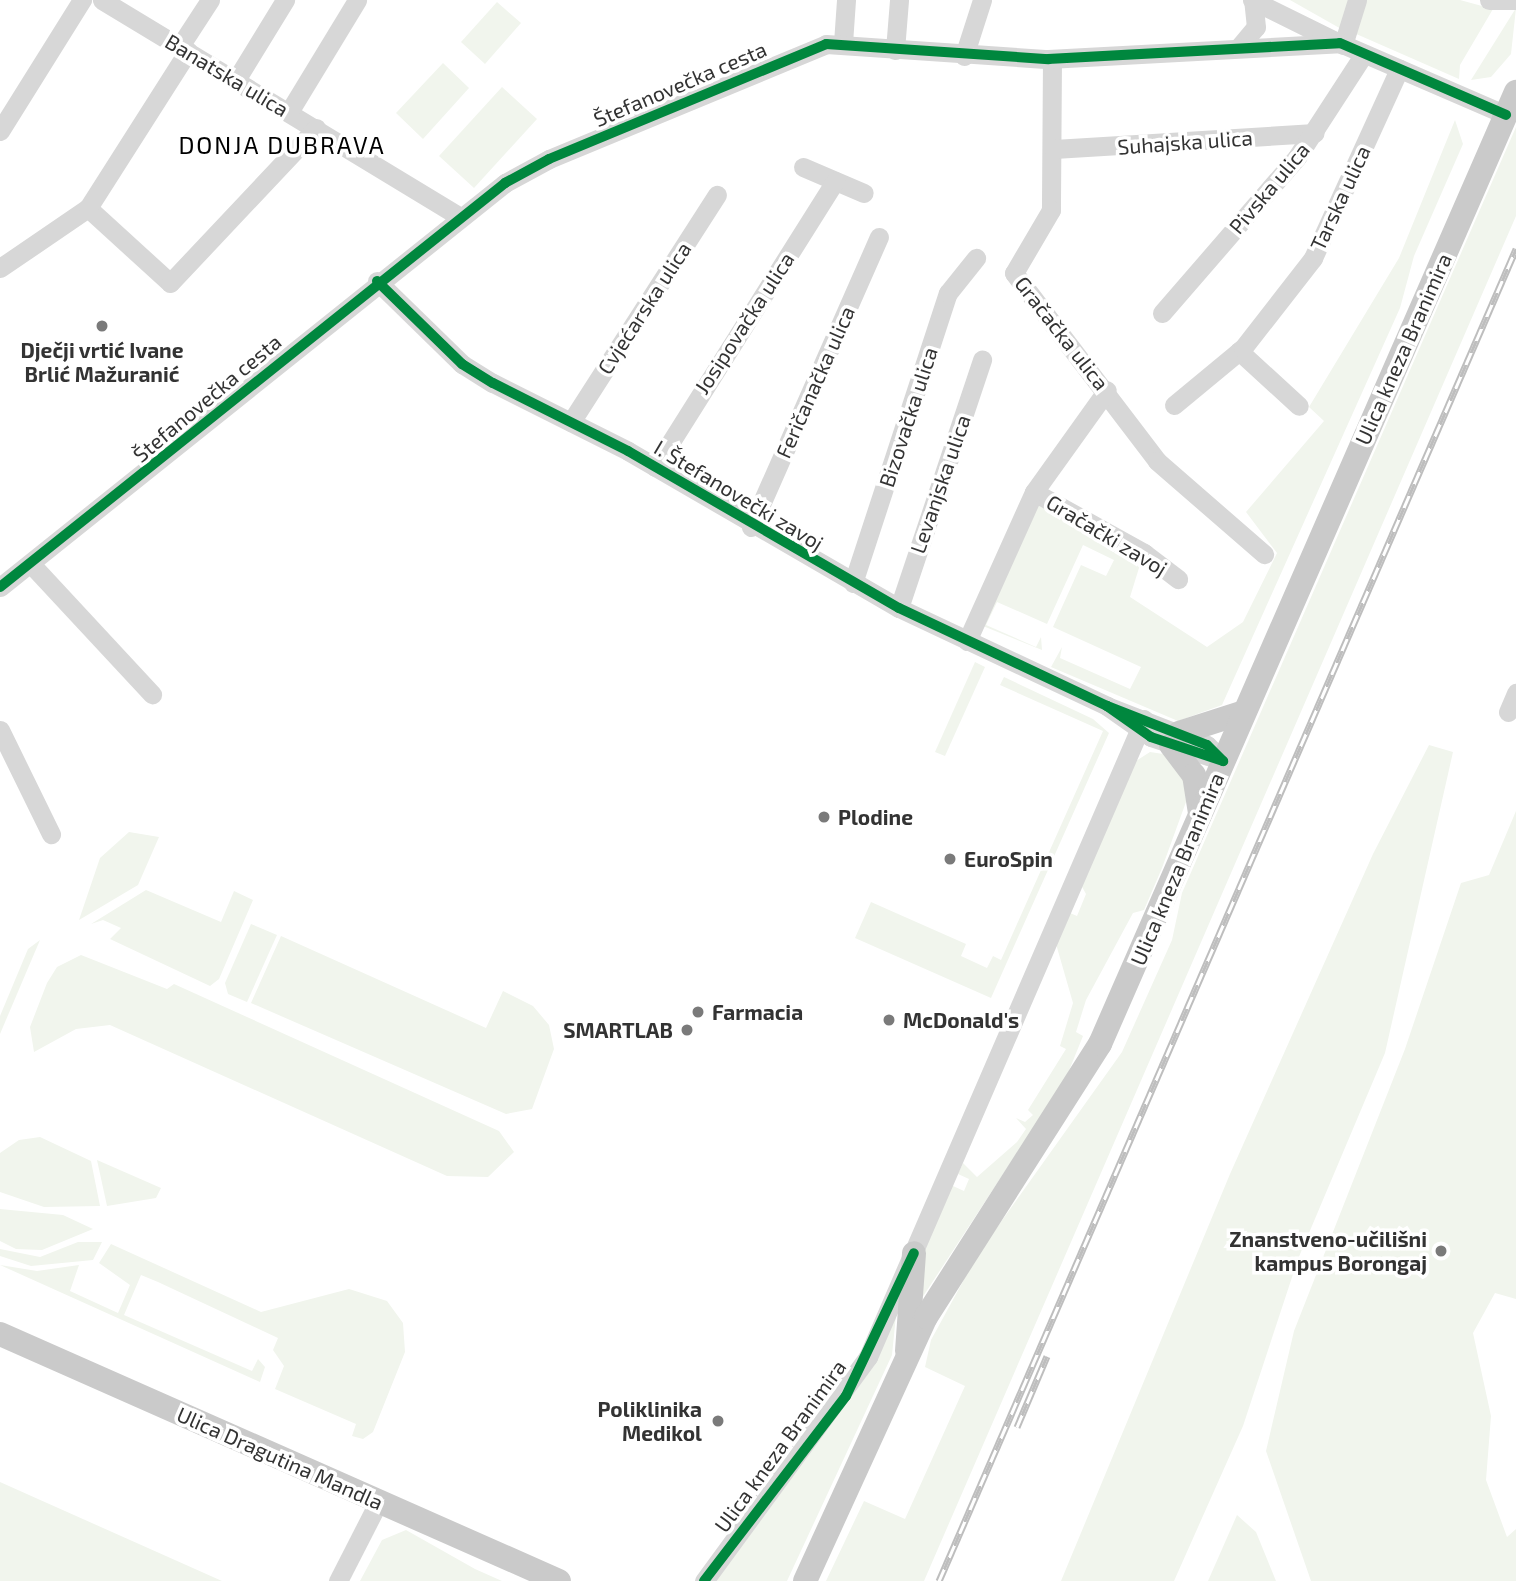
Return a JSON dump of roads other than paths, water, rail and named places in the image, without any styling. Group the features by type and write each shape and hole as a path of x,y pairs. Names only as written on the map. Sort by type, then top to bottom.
{"main road":[{"name":"Ulica kneza Branimira","path":"805,1581 908,1356 951,1272 1087,1069 1516,92"},
{"path":"1200,814 1194,775 1172,740 1244,712"},
{"path":"908,1356 914,1253"},
{"name":"Ulica Dragutina Mandla","path":"0,1334 559,1581"}],"street":[{"path":"0,131 82,0"},
{"name":"Banatska ulica","path":"102,0 460,217"},
{"path":"0,268 88,208 184,49 210,0"},
{"path":"236,80 285,0"},
{"path":"289,112 357,0"},
{"path":"843,43 846,0"},
{"path":"895,50 899,0"},
{"path":"964,56 982,0"},
{"path":"1253,0 1341,44 1357,0"},
{"path":"1239,47 1256,27 1253,0"},
{"path":"1489,0 1515,1"},
{"name":"Štefanovečka cesta","path":"0,587 241,399 377,281 460,217 549,159 801,53 843,43 964,56 1052,59 1239,47 1341,44 1506,115"},
{"name":"Pivska ulica","path":"1162,313 1315,133 1364,54"},
{"name":"Gračačka ulica","path":"1052,59 1054,149 1051,210 1014,273 1107,390 1157,461 1264,554"},
{"name":"Tarska ulica","path":"1174,405 1239,351 1327,234 1399,69"},
{"path":"88,208 170,283 316,128"},
{"name":"Suhajska ulica","path":"1054,149 1315,133"},
{"path":"803,167 864,193"},
{"name":"Josipovačka ulica","path":"655,467 835,181"},
{"name":"Cvjećarska ulica","path":"571,422 716,195"},
{"name":"Feričanačka ulica","path":"751,527 879,237"},
{"name":"Bizovačka ulica","path":"853,583 948,293 976,258"},
{"name":"I. Štefanovečki zavoj","path":"377,281 462,364 655,467 751,527 899,608 1172,740 1213,748 1223,761"},
{"path":"1239,351 1299,407"},
{"name":"Levanjska ulica","path":"899,608 982,360"},
{"name":"Gračački zavoj","path":"967,641 1034,492 1107,390"},
{"name":"Gračački zavoj","path":"1034,492 1144,553 1178,579"},
{"path":"31,564 152,695"},
{"path":"1508,712 1516,693"},
{"path":"1112,710 1125,765 1172,740"},
{"name":"Ulica kneza Branimira","path":"704,1581 845,1396 914,1253 1142,725"},
{"path":"0,730 51,834"},
{"path":"338,1581 379,1501"}],"railway":[{"path":"939,1581 1516,249"},
{"path":"1017,1427 1047,1356"}],"place":[{"name":"Dječji vrtić Ivane Brlić Mažuranić","path":"102,326"},
{"name":"Plodine","path":"824,817"},
{"name":"EuroSpin","path":"950,859"},
{"name":"Farmacia","path":"698,1012"},
{"name":"McDonald's","path":"889,1020"},
{"name":"SMARTLAB","path":"687,1030"},
{"name":"Znanstveno-učilišni kampus Borongaj","path":"1441,1251"},
{"name":"Poliklinika Medikol","path":"718,1421"}],"district":[{"name":"DONJA DUBRAVA","path":"282,145"}]}
